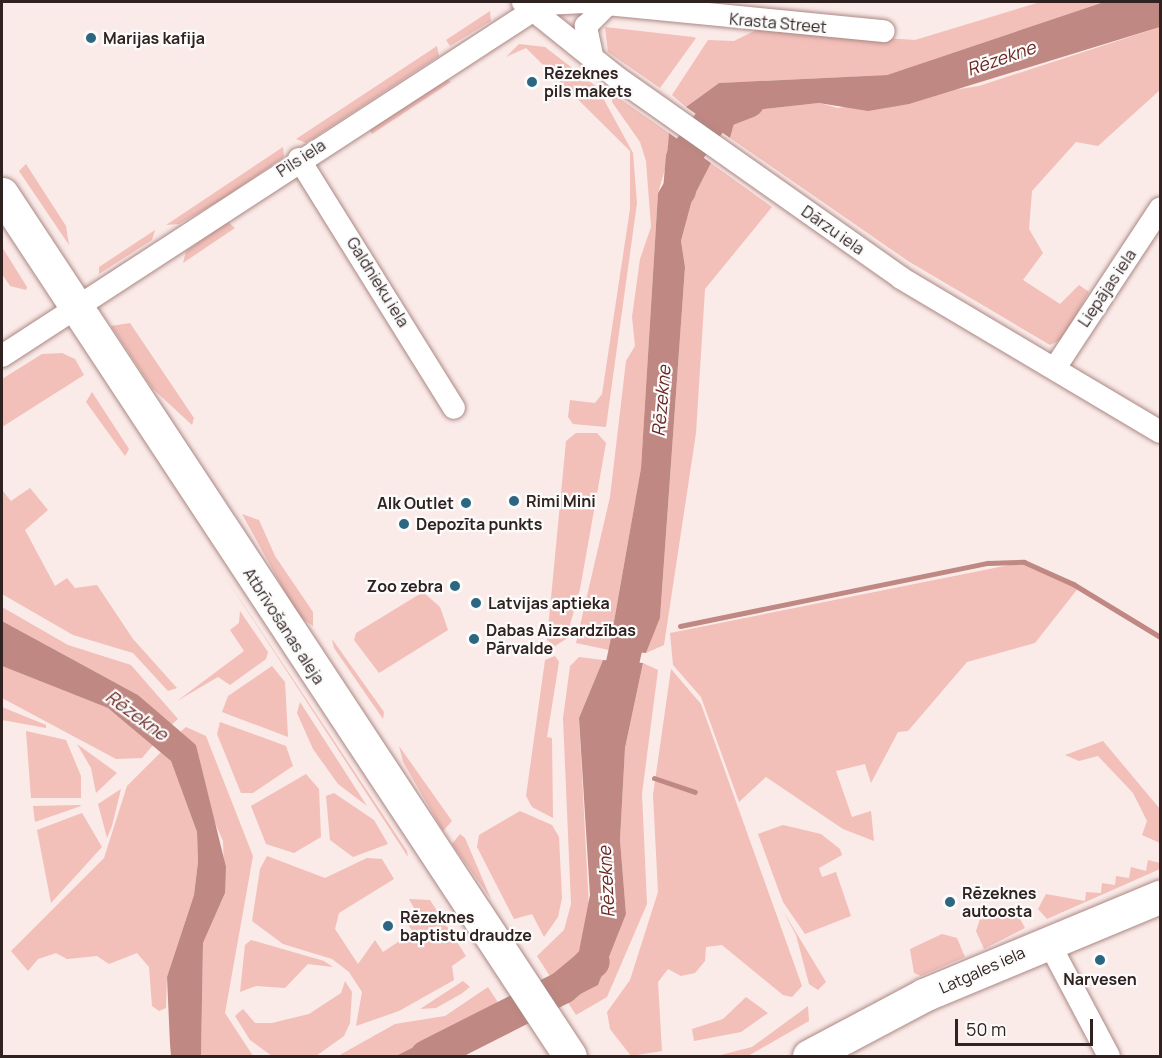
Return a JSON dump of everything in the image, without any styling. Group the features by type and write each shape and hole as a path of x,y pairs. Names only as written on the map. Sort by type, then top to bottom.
{"main road":[{"name":"Atbrīvošanas aleja","path":"2,194 569,1055"},
{"name":"Latgales iela","path":"809,1056 916,999 1048,941 1161,897"}],"street":[{"name":"Krasta Street","path":"526,6 557,2 607,5 884,31"},
{"path":"593,60 586,26 607,5"},
{"name":"Dārzu iela","path":"526,6 593,60 901,278 1161,432"},
{"name":"Pils iela","path":"2,356 526,6"},
{"name":"Galdnieku iela","path":"299,159 454,408"},
{"name":"Liepājas iela","path":"1055,368 1161,208"},
{"path":"1048,941 1109,1056"}],"shaded area":[{"path":"1040,2 1104,2 887,75 719,83 686,107 672,95 708,40 734,41 758,29 915,40"},
{"path":"490,11 491,21 450,46 446,40"},
{"path":"605,27 696,38 660,88 608,52"},
{"path":"1160,27 1160,90 1098,146 1076,142 1032,191 1029,229 1043,253 1023,280 1060,304 1079,285 1089,292 1062,339 1050,345 908,261 730,138 735,120 746,111 819,103 838,108 979,86"},
{"path":"519,44 545,47 597,87 633,153 637,203 606,427 573,424 568,417 570,400 595,403 602,394 630,209 630,151 526,48 506,57"},
{"path":"437,46 439,56 306,143 296,139"},
{"path":"445,78 451,82 372,134 369,129"},
{"path":"612,93 669,133 668,159 658,193 641,468 609,650 576,643 610,497 626,361 635,346 632,317 640,259 651,227 646,161 640,142 612,102"},
{"path":"283,147 284,157 221,200 179,224 166,225"},
{"path":"711,163 772,207 705,289 696,433 664,645 646,653 660,618 685,267 681,241 692,200"},
{"path":"26,164 66,226 69,245 19,171"},
{"path":"228,222 235,228 183,263 186,251"},
{"path":"155,230 152,240 99,274 99,267"},
{"path":"2,247 27,287 26,290 10,286 2,274"},
{"path":"130,323 194,418 192,425 152,388 111,326"},
{"path":"62,353 75,359 84,375 2,427 2,379 42,354"},
{"path":"92,392 129,449 125,456 86,402"},
{"path":"576,433 597,433 606,443 580,589 566,639 555,646 547,640 566,441"},
{"path":"30,488 48,510 25,530 55,586 67,578 75,588 97,585 133,639 177,688 168,691 133,653 73,635 2,594 2,490 11,501"},
{"path":"242,514 259,520 275,556 313,612 313,626 298,616"},
{"path":"1024,562 1079,587 1035,643 967,662 908,731 898,732 871,783 865,764 836,771 852,817 871,811 874,841 843,829 766,777 739,802 701,697 673,665 670,633"},
{"path":"220,569 407,851 408,857"},
{"path":"423,592 440,607 448,630 379,673 354,640 356,633"},
{"path":"2,607 68,645 131,665 178,719 171,725 138,695 2,621"},
{"path":"240,611 268,652 266,659 230,685 218,677 177,701 244,651 230,630 239,623"},
{"path":"332,639 384,712 383,719 334,648"},
{"path":"555,656 559,662 547,737 552,738 553,818 532,807 526,796 545,660"},
{"path":"579,657 603,660 579,718 589,908 579,951 553,981 537,956 564,930 571,904 563,718 570,666"},
{"path":"643,663 658,670 642,794 647,904 607,997 576,1015 567,1001 598,985 626,914 620,840 625,748"},
{"path":"2,666 108,708 154,744 142,758 116,759 2,698"},
{"path":"272,666 285,682 288,737 222,712 228,696"},
{"path":"671,669 701,704 802,986 792,997 783,995 722,945 706,947 705,961 695,973 681,976 668,969 658,982 662,1051 631,1056 610,1029 607,1012 630,980 658,892 653,795"},
{"path":"300,702 367,806 338,784 313,749 297,713"},
{"path":"2,707 46,725 46,728 2,720"},
{"path":"220,722 286,746 293,766 253,793 241,793 217,734"},
{"path":"186,727 206,736 253,856 225,1013 253,1056 201,1056 203,943 225,893 223,841 210,811 196,745 179,733"},
{"path":"26,731 66,740 81,776 81,798 31,798"},
{"path":"1103,741 1160,809 1160,843 1142,835 1147,821 1133,793 1098,756 1079,761 1065,755"},
{"path":"77,744 117,773 96,793 91,768"},
{"path":"399,746 452,821 443,831 403,762"},
{"path":"162,751 171,761 197,832 198,862 194,895 167,977 166,1008 159,1011 152,1006 149,967 137,953 109,964 97,956 67,959 56,953 38,959 28,971 11,951 104,858 127,786"},
{"path":"306,774 319,789 321,837 294,853 266,844 251,806"},
{"path":"121,789 112,826 107,838 98,804"},
{"path":"334,793 374,820 388,844 353,857 330,840 326,796"},
{"path":"33,806 81,806 35,822"},
{"path":"520,811 552,825 559,837 562,898 558,917 544,937 532,914 514,919 477,847 479,835"},
{"path":"82,813 102,847 51,903 37,830"},
{"path":"783,825 821,834 840,849 842,855 819,868 822,877 836,872 851,916 805,934 783,902 758,834"},
{"path":"460,834 465,838 491,899 452,844"},
{"path":"267,856 325,878 367,858 382,859 394,879 339,913 335,929 358,964 375,940 383,952 413,932 405,920 419,917 409,899 430,900 466,956 452,966 454,980 399,1011 356,1026 362,992 349,972 332,959 283,944 252,921 260,869"},
{"path":"1148,860 1160,863 1160,869 1047,919 1038,909 1046,894 1085,901 1086,892 1101,893 1102,883 1115,885 1116,876 1129,878 1131,867 1146,871"},
{"path":"1002,907 1018,915 1025,928 984,949 976,931 981,916"},
{"path":"783,911 826,982 818,990 809,984 796,935"},
{"path":"942,934 957,938 965,957 921,976 914,973 910,949"},
{"path":"251,940 324,961 333,967 308,964 285,988 256,986 240,992 245,945"},
{"path":"345,981 352,992 350,1023 344,1036 316,1056 272,1056 250,1040 235,1016 243,1009 255,1023 272,1023 309,1014 341,993"},
{"path":"463,981 470,987 461,994 436,1008 420,1009"},
{"path":"488,987 499,1004 396,1056 338,1056 395,1024 445,1016"},
{"path":"746,997 768,1013 741,1032 694,1041 692,1029 723,1019"},
{"path":"808,1006 809,1021 748,1056 717,1056 752,1047"}],"water":[{"path":"1104,2 1160,2 1160,27 909,104 868,111 819,103 746,111 735,120 730,138 686,107 719,83 887,75"},
{"path":"669,133 711,163 692,200 681,241 685,267 660,618 646,653 609,650 641,468 658,193 665,181"},
{"path":"2,621 138,695 196,745 226,867 225,893 203,943 201,1056 171,1056 167,977 194,895 198,862 197,832 171,761 108,708 2,666"},
{"path":"603,660 643,663 625,748 620,840 626,914 598,985 567,1001 553,981 579,951 590,895 579,718"},
{"path":"499,1004 515,1028 459,1056 396,1056"}],"waterway":[{"name":"Rēzekne","path":"679,190 682,158 716,113 748,101"},
{"path":"680,626 988,563 1024,562 1073,584 1160,637"},
{"name":"Rēzekne","path":"613,704 634,608"},
{"path":"654,778 695,792"},
{"name":"Rēzekne","path":"426,1056 562,987 593,961"}],"place":[{"name":"Marijas kafija","path":"91,38"},
{"name":"Rēzeknes pils makets","path":"532,82"},
{"name":"Rimi Mini","path":"514,501"},
{"name":"Alk Outlet","path":"466,503"},
{"name":"Depozīta punkts","path":"404,524"},
{"name":"Zoo zebra","path":"455,586"},
{"name":"Latvijas aptieka","path":"476,603"},
{"name":"Dabas Aizsardzības Pārvalde","path":"474,639"},
{"name":"Rēzeknes autoosta","path":"950,902"},
{"name":"Rēzeknes baptistu draudze","path":"388,926"},
{"name":"Narvesen","path":"1100,960"}]}
